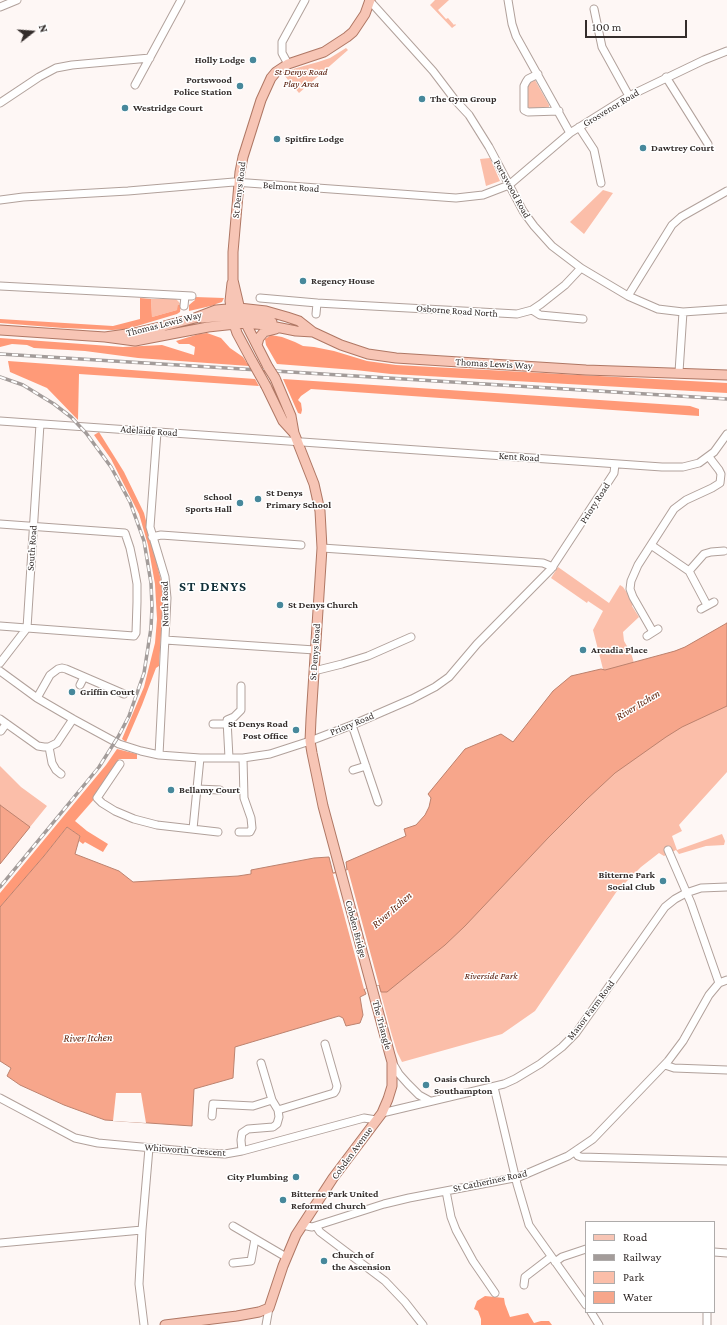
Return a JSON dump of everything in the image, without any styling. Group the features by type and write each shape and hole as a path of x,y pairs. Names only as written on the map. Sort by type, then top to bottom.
{"main road":[{"name":"St Denys Road","path":"296,437 283,421 237,333 233,280 233,252 239,182 243,157 267,86 276,72 288,64 324,52 347,37 362,19 369,0"},
{"name":"Thomas Lewis Way","path":"105,337 147,330 195,318 236,314 276,313 299,321 313,332 354,350 396,358 586,370 679,372 727,375"},
{"name":"Thomas Lewis Way","path":"236,314 245,324 266,325 296,331 313,332"},
{"name":"Thomas Lewis Way","path":"0,330 105,337 135,341 208,327 236,314"},
{"path":"236,314 259,317 284,328"},
{"name":"St Denys Road","path":"245,324 275,378 291,416 296,437 317,497 320,511 322,548 310,741 323,806 341,872"},
{"path":"257,345 259,338 264,332 284,328"},
{"name":"Cobden Bridge","path":"341,872 372,987"},
{"name":"The Triangle","path":"372,987 392,1062 392,1086 388,1099 379,1116"},
{"name":"Cobden Avenue","path":"269,1308 286,1256 302,1225 333,1178 379,1116"},
{"path":"165,1325 236,1316 259,1312 269,1308"}],"street":[{"path":"0,7 17,0"},
{"path":"135,86 181,0"},
{"path":"288,64 282,53 282,42 305,0"},
{"name":"Portswood Road","path":"369,0 469,115 489,147 523,211 538,232 552,246 581,268 628,296 658,310 683,312 727,308"},
{"path":"508,0 512,24 516,36 570,133"},
{"path":"594,9 602,47 629,96"},
{"name":"Grosvenor Road","path":"509,185 570,133 629,96 666,77 727,51"},
{"path":"0,103 39,77 56,68 72,64 150,58"},
{"path":"538,74 528,79 524,86 524,110 528,112 559,111"},
{"path":"666,77 708,144"},
{"path":"579,127 594,150 601,183"},
{"name":"Belmont Road","path":"0,200 23,197 128,191 239,182 257,185 456,198 483,195 509,185"},
{"path":"628,296 672,225 681,216 727,191"},
{"name":"Osborne Road North","path":"260,298 317,303 513,314 532,310 565,285 581,268"},
{"path":"0,286 188,296 184,306"},
{"path":"316,314 317,303"},
{"path":"532,310 540,315 579,317"},
{"path":"679,372 683,312"},
{"name":"Adelaide Road","path":"0,420 157,432 296,437"},
{"name":"South Road","path":"27,628 40,424"},
{"name":"North Road","path":"157,432 150,528 165,577 167,598 159,755"},
{"name":"Kent Road","path":"296,437 615,464 683,467 699,463 709,457 727,434"},
{"path":"653,632 633,597 630,585 632,576 650,545 669,517 680,504 720,483 721,474 709,457"},
{"name":"Priory Road","path":"0,671 37,698 73,719 127,747 159,755 200,758 243,758 270,754 310,741 412,699 442,683 449,677 477,644 553,567 614,472 615,464"},
{"path":"0,524 124,533 130,548 137,584 136,633 134,636 0,626"},
{"path":"152,537 161,535 301,545"},
{"path":"288,552 289,545"},
{"path":"650,545 689,571 707,605"},
{"path":"322,548 543,563 553,567"},
{"path":"689,571 701,556 711,556 724,551"},
{"path":"0,663 27,628"},
{"path":"314,671 368,656 411,637"},
{"path":"165,640 315,650"},
{"path":"37,698 50,675 58,669 66,669 124,694"},
{"path":"80,685 84,677"},
{"path":"229,758 227,720 234,717 241,710 241,686"},
{"path":"1,731 3,721 38,746 49,747 57,743 73,719"},
{"path":"213,724 227,724"},
{"path":"352,725 378,802"},
{"path":"49,747 52,763 56,770 61,774"},
{"path":"193,829 200,758"},
{"path":"239,832 250,832 252,828 251,818 244,798 243,758"},
{"path":"120,764 98,798 115,811 134,819 157,825 218,832"},
{"path":"353,770 366,766"},
{"path":"197,790 220,790"},
{"path":"668,850 691,903 719,984 727,980"},
{"name":"Manor Farm Road","path":"379,1116 430,1101 436,1101 494,1087 515,1079 540,1064 562,1047 576,1033 661,912 670,903 686,893 701,888 727,887"},
{"name":"St Catherines Road","path":"302,1225 310,1227 316,1226 384,1204 516,1178 534,1172 575,1152 593,1139 678,1050 705,1001 719,984"},
{"path":"278,1110 334,1094 337,1086 325,1044"},
{"name":"The Triangle","path":"392,1062 399,1074 408,1084 430,1101"},
{"path":"242,1151 242,1133 248,1129 273,1127 279,1116 260,1063"},
{"path":"665,1065 674,1068 727,1070"},
{"path":"494,1087 529,1225 585,1304"},
{"name":"Whitworth Crescent","path":"0,1098 75,1138 98,1143 225,1154 242,1151 364,1118 379,1116"},
{"path":"212,1116 213,1104 254,1106 272,1100"},
{"path":"144,1325 139,1284 149,1148"},
{"path":"575,1152 578,1156 586,1157 727,1161"},
{"path":"446,1191 451,1217 458,1234 473,1261 495,1293"},
{"path":"233,1226 286,1256"},
{"path":"316,1226 320,1232 381,1277 423,1325"},
{"path":"0,1243 142,1230"},
{"path":"233,1263 251,1261 255,1239"},
{"path":"524,1285 525,1277 553,1260 585,1249"},
{"path":"715,1252 727,1253"},
{"name":"Cobden Avenue","path":"266,1325 269,1308"},
{"path":"592,1313 599,1325"},
{"path":"707,1313 707,1325"}],"green space":[{"path":"435,0 449,0 438,10 446,19 448,18 454,25 456,25 452,28 430,5"},
{"name":"St Denys Road Play Area","path":"346,48 348,50 299,93 284,75 293,69 330,58"},
{"path":"532,80 535,80 549,105 548,108 530,109 527,106 527,85"},
{"path":"490,158 500,181 486,186 480,159"},
{"path":"603,190 613,193 584,234 570,222"},
{"path":"151,299 176,299 181,305 177,310 152,317"},
{"name":"Riverside Park","path":"558,567 609,603 620,585 623,587 634,603 632,606 639,617 623,632 624,641 631,653 634,663 685,647 727,623 727,772 679,825 682,831 672,836 677,850 722,834 725,841 724,845 706,846 679,854 676,850 664,856 659,853 641,867 617,891 535,1011 502,1034 402,1062 397,1052 391,1032 346,862 406,836 404,829 416,825 425,815 431,798 428,794 465,749 501,734 513,742 553,691 571,676 603,669 593,630 603,611 588,601 587,603 551,578"},
{"path":"0,766 21,787 47,806 0,864"}],"shaded area":[{"path":"195,297 224,298 222,302 215,305 189,311 189,305 195,300"},
{"path":"140,298 151,299 152,317 177,310 178,305 181,305 180,312 127,329 112,330 0,323 0,319 113,326 140,319"},
{"path":"207,333 221,338 230,348 243,357 249,366 138,358 85,351 34,348 27,345 12,344 0,347 0,338 123,347 162,345 194,355 195,347 189,344 179,344 176,341"},
{"path":"271,335 282,337 303,346 334,351 367,361 396,365 727,383 727,393 391,374 277,364 266,345 265,339"},
{"path":"8,361 255,379 259,386 79,374 78,420 47,388 10,372"},
{"path":"283,379 690,406 699,409 699,416 311,389 298,400 301,403 301,414 298,413"},
{"path":"99,432 124,472 144,513 161,580 163,604 159,666 156,668 126,742 122,739 144,687 155,643 157,619 155,584 148,545 139,514 111,459 94,435"},
{"path":"117,749 137,754 137,759 119,759 96,797 75,821 87,831 108,844 103,852 85,842 83,844 79,841 80,836 67,827 0,907 0,893 106,765"},
{"path":"485,1296 504,1298 510,1317 528,1313 534,1323 549,1321 552,1325 481,1325 481,1319 478,1311 474,1309 477,1301"}],"water":[{"name":"River Itchen","path":"727,623 727,706 682,727 615,773 548,838 465,926 445,945 387,992 381,992 379,985 364,989 366,994 360,997 363,1015 360,1023 346,1026 343,1018 339,1016 235,1047 233,1078 194,1089 192,1126 105,1120 64,1105 20,1085 7,1076 11,1068 0,1061 0,907 67,827 80,836 75,854 119,871 133,882 238,876 251,874 251,870 314,858 329,857 333,873 347,870 346,862 406,836 404,829 416,825 425,815 431,798 428,794 465,749 501,734 513,742 553,691 571,676 601,669 605,670 675,651 685,647"},
{"path":"0,805 30,827 0,864"}],"pier":[{"path":"348,870 379,985 364,989 333,874"},
{"path":"116,1093 141,1093 146,1123 113,1121"}],"railway":[{"path":"0,354 727,399"},
{"path":"0,377 23,385 54,404 71,417 86,433 111,467 130,502 144,541 151,583 152,607 151,628 144,673 129,716 118,737 99,767 0,887"}],"place":[{"name":"Holly Lodge","path":"253,60"},
{"name":"Portswood Police Station","path":"240,86"},
{"name":"The Gym Group","path":"422,99"},
{"name":"Westridge Court","path":"125,108"},
{"name":"Spitfire Lodge","path":"277,139"},
{"name":"Dawtrey Court","path":"643,148"},
{"name":"Regency House","path":"303,281"},
{"name":"St Denys Primary School","path":"258,499"},
{"name":"School Sports Hall","path":"240,503"},
{"name":"St Denys Church","path":"280,605"},
{"name":"Arcadia Place","path":"583,650"},
{"name":"Griffin Court","path":"72,692"},
{"name":"St Denys Road Post Office","path":"296,730"},
{"name":"Bellamy Court","path":"171,790"},
{"name":"Bitterne Park Social Club","path":"663,881"},
{"name":"Oasis Church Southampton","path":"426,1085"},
{"name":"City Plumbing","path":"296,1177"},
{"name":"Bitterne Park United Reformed Church","path":"283,1200"},
{"name":"Church of the Ascension","path":"324,1261"}],"district":[{"name":"ST DENYS","path":"213,587"}]}
